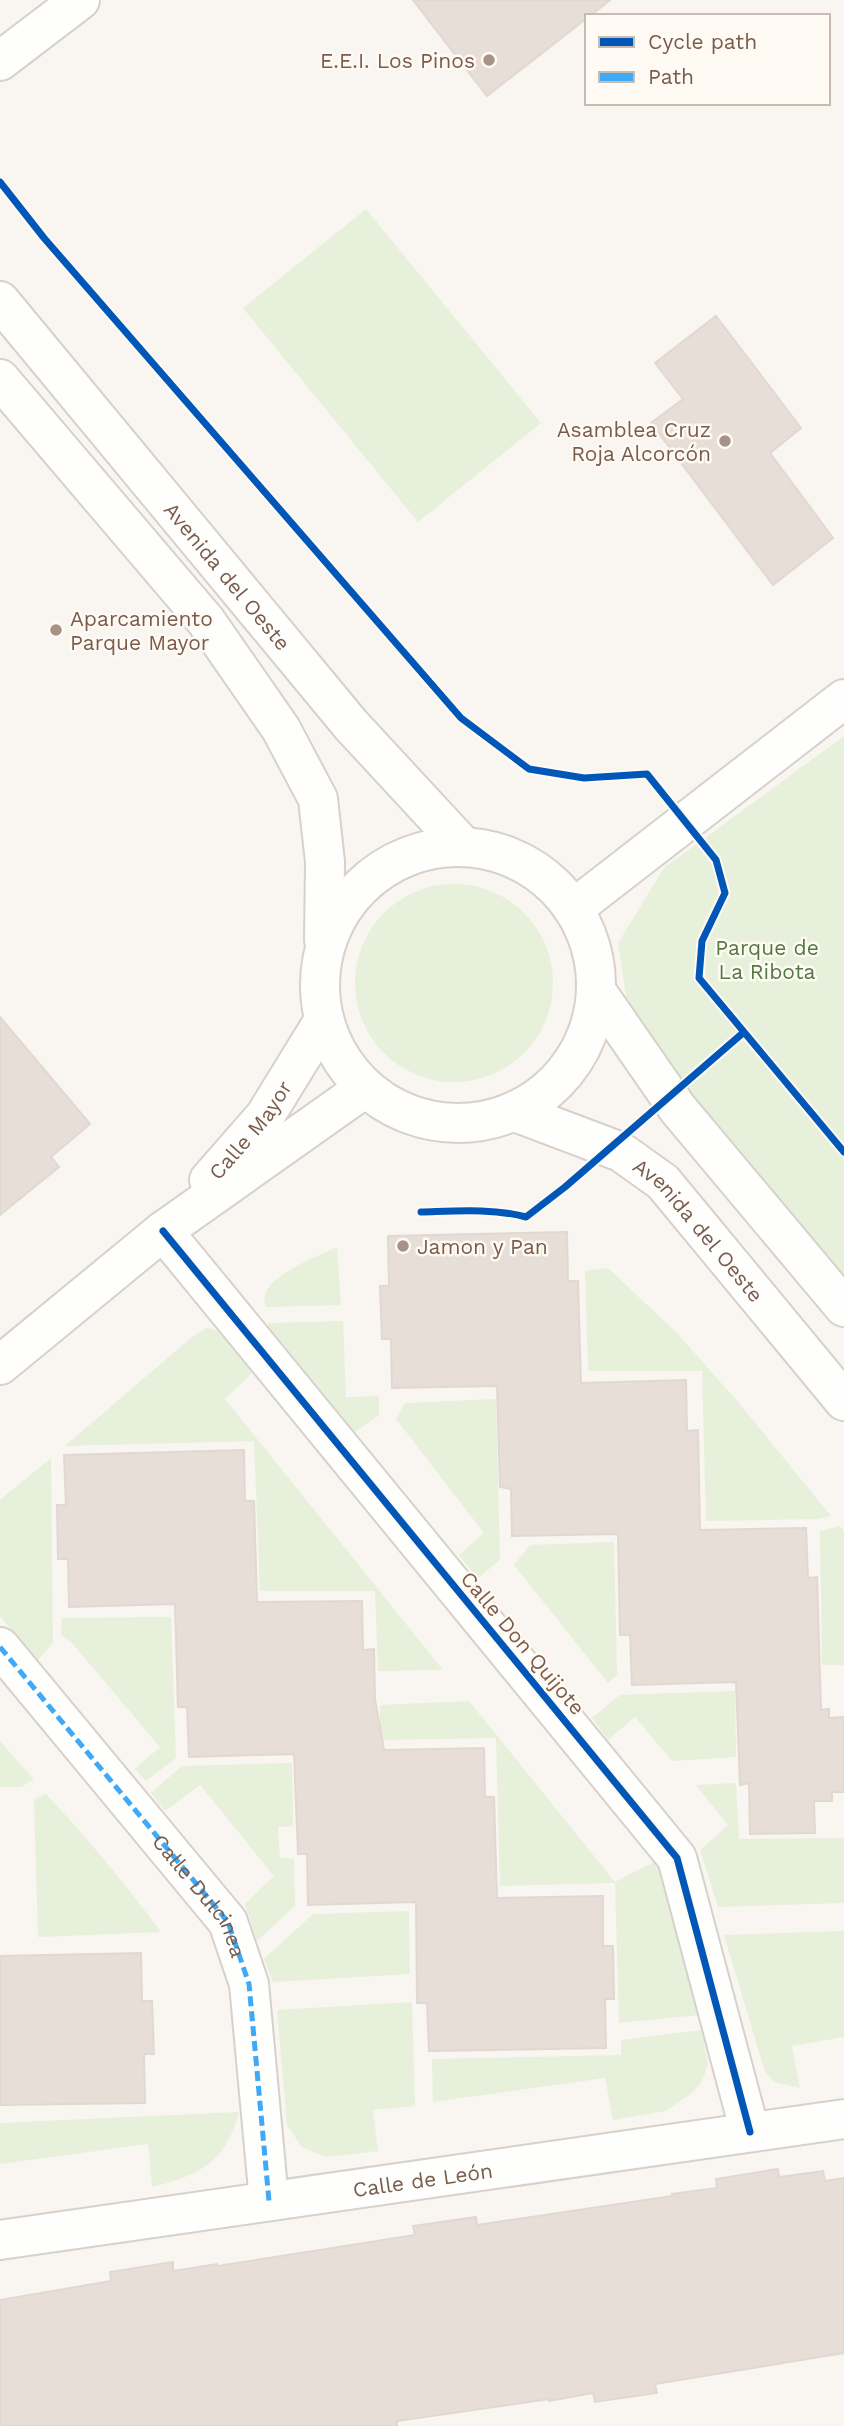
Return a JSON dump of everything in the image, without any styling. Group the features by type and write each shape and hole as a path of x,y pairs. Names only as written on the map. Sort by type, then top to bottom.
{"street":[{"path":"0,61 80,0"},
{"name":"Avenida del Oeste","path":"0,301 351,725 463,846"},
{"path":"0,379 206,621 281,729 318,799 325,862 324,950 319,986 324,1020 340,1058 365,1088 399,1111 437,1122 477,1123 515,1112 547,1091 572,1064 589,1030 597,992 591,949 573,909 541,875 500,853 463,846 419,853 386,867 358,889 337,917 324,950"},
{"path":"573,909 844,699"},
{"path":"597,992 678,1109 844,1307"},
{"name":"Calle Mayor","path":"163,1231 265,1116 324,1020"},
{"name":"Calle Mayor","path":"0,1365 163,1231 365,1088"},
{"name":"Avenida del Oeste","path":"515,1112 621,1152 663,1182 844,1401"},
{"name":"Calle Don Quijote","path":"163,1231 677,1858 750,2132"},
{"name":"Calle Dulcinea","path":"0,1647 228,1922 249,1984 269,2201"},
{"name":"Calle de León","path":"0,2240 844,2119"}],"green space":[{"path":"366,209 541,423 418,522 243,308"},
{"name":"Parque de La Ribota","path":"844,736 844,1280 684,1103 628,1010 618,943 664,868"},
{"path":"454,884 492,892 524,913 545,945 553,983 545,1021 524,1053 492,1074 454,1082 416,1074 384,1053 363,1021 355,983 363,945 384,913 416,892"},
{"path":"337,1247 341,1305 266,1307 265,1296 275,1280"},
{"path":"608,1268 677,1333 738,1402 831,1516 818,1519 706,1521 702,1371 588,1371 585,1271"},
{"path":"343,1321 346,1397 379,1396 379,1415 355,1432 268,1328 268,1323"},
{"path":"206,1328 219,1331 253,1372 225,1399 443,1670 378,1671 375,1591 260,1591 254,1441 65,1446"},
{"path":"496,1399 500,1560 477,1579 459,1555 484,1533 396,1419 405,1403"},
{"path":"51,1458 53,1643 37,1661 0,1616 0,1500"},
{"path":"840,1526 844,1531 844,1665 822,1665 820,1531"},
{"path":"614,1542 617,1675 608,1683 514,1565 530,1545"},
{"path":"171,1617 176,1758 146,1781 135,1769 160,1747 71,1642 61,1635 62,1618"},
{"path":"735,1691 736,1757 672,1761 635,1717 608,1740 592,1718 620,1695"},
{"path":"469,1701 615,1882 656,1861 699,2015 619,2023 615,1883 500,1886 496,1738 380,1740 380,1705"},
{"path":"0,1741 34,1779 21,1787 0,1787"},
{"path":"292,1763 293,1826 278,1827 280,1858 294,1859 295,1906 257,1941 245,1904 274,1876 200,1785 165,1811 151,1793 182,1766"},
{"path":"736,1783 739,1839 844,1838 844,1903 718,1907 700,1850 728,1825 696,1785"},
{"path":"46,1794 105,1861 161,1932 38,1937 34,1799"},
{"path":"409,1911 410,1974 273,1982 264,1959 313,1914"},
{"path":"844,1931 844,2037 792,2046 800,2088 774,2082 765,2072 724,1935"},
{"path":"412,2002 415,2106 373,2110 378,2151 326,2157 302,2147 287,2125 277,2010"},
{"path":"702,2030 708,2065 702,2081 692,2093 665,2111 613,2120 605,2078 433,2102 432,2059 621,2055 621,2040"},
{"path":"239,2112 227,2144 208,2164 184,2177 152,2187 148,2144 0,2164 0,2123"}],"building":[{"path":"413,0 610,0 592,14 585,14 585,20 487,96"},
{"name":"Asamblea Cruz Roja Alcorcón","path":"716,316 801,428 770,453 833,538 773,585 651,423 683,399 655,363"},
{"path":"0,1017 90,1124 51,1157 59,1167 0,1215"},
{"path":"567,1232 568,1281 578,1281 581,1383 686,1380 687,1431 698,1430 700,1530 806,1528 808,1578 817,1577 821,1710 829,1709 829,1718 844,1717 844,1792 832,1792 832,1801 814,1801 815,1833 750,1834 749,1783 740,1785 736,1682 632,1685 630,1635 620,1635 618,1534 512,1536 511,1489 500,1487 497,1386 392,1388 391,1339 382,1339 380,1286 389,1286 388,1236"},
{"path":"244,1450 245,1501 254,1501 257,1602 362,1601 363,1650 374,1649 375,1699 384,1750 484,1748 485,1797 494,1797 497,1898 603,1896 603,1946 613,1946 614,1999 605,1999 606,2048 429,2051 427,2003 417,2003 416,1902 308,1905 307,1854 298,1854 294,1754 189,1757 187,1707 178,1707 175,1604 69,1607 68,1559 58,1559 57,1505 66,1505 64,1455"},
{"path":"141,1953 142,2001 152,2001 154,2054 144,2054 145,2103 0,2105 0,1956"},
{"path":"778,2169 779,2177 823,2171 825,2181 844,2178 844,2353 655,2384 657,2393 595,2402 593,2393 397,2421 397,2426 0,2426 0,2300 111,2281 110,2272 173,2262 173,2271 218,2266 415,2235 413,2226 476,2217 477,2225 672,2196 717,2188 716,2179"}],"marked path":[{"path":"0,1647 228,1922 249,1984 269,2201"}],"cycle path":[{"path":"0,182 44,238 461,718 529,769 584,778 647,774 716,860 725,893 702,941 699,978 844,1152"},
{"path":"421,1212 487,1211 526,1217 565,1187 744,1032"},
{"path":"163,1231 677,1858 750,2132"}],"place":[{"name":"E.E.I. Los Pinos","path":"489,60"},
{"name":"Asamblea Cruz Roja Alcorcón","path":"725,441"},
{"name":"Aparcamiento Parque Mayor","path":"56,630"},
{"name":"Jamon y Pan","path":"403,1246"}]}
